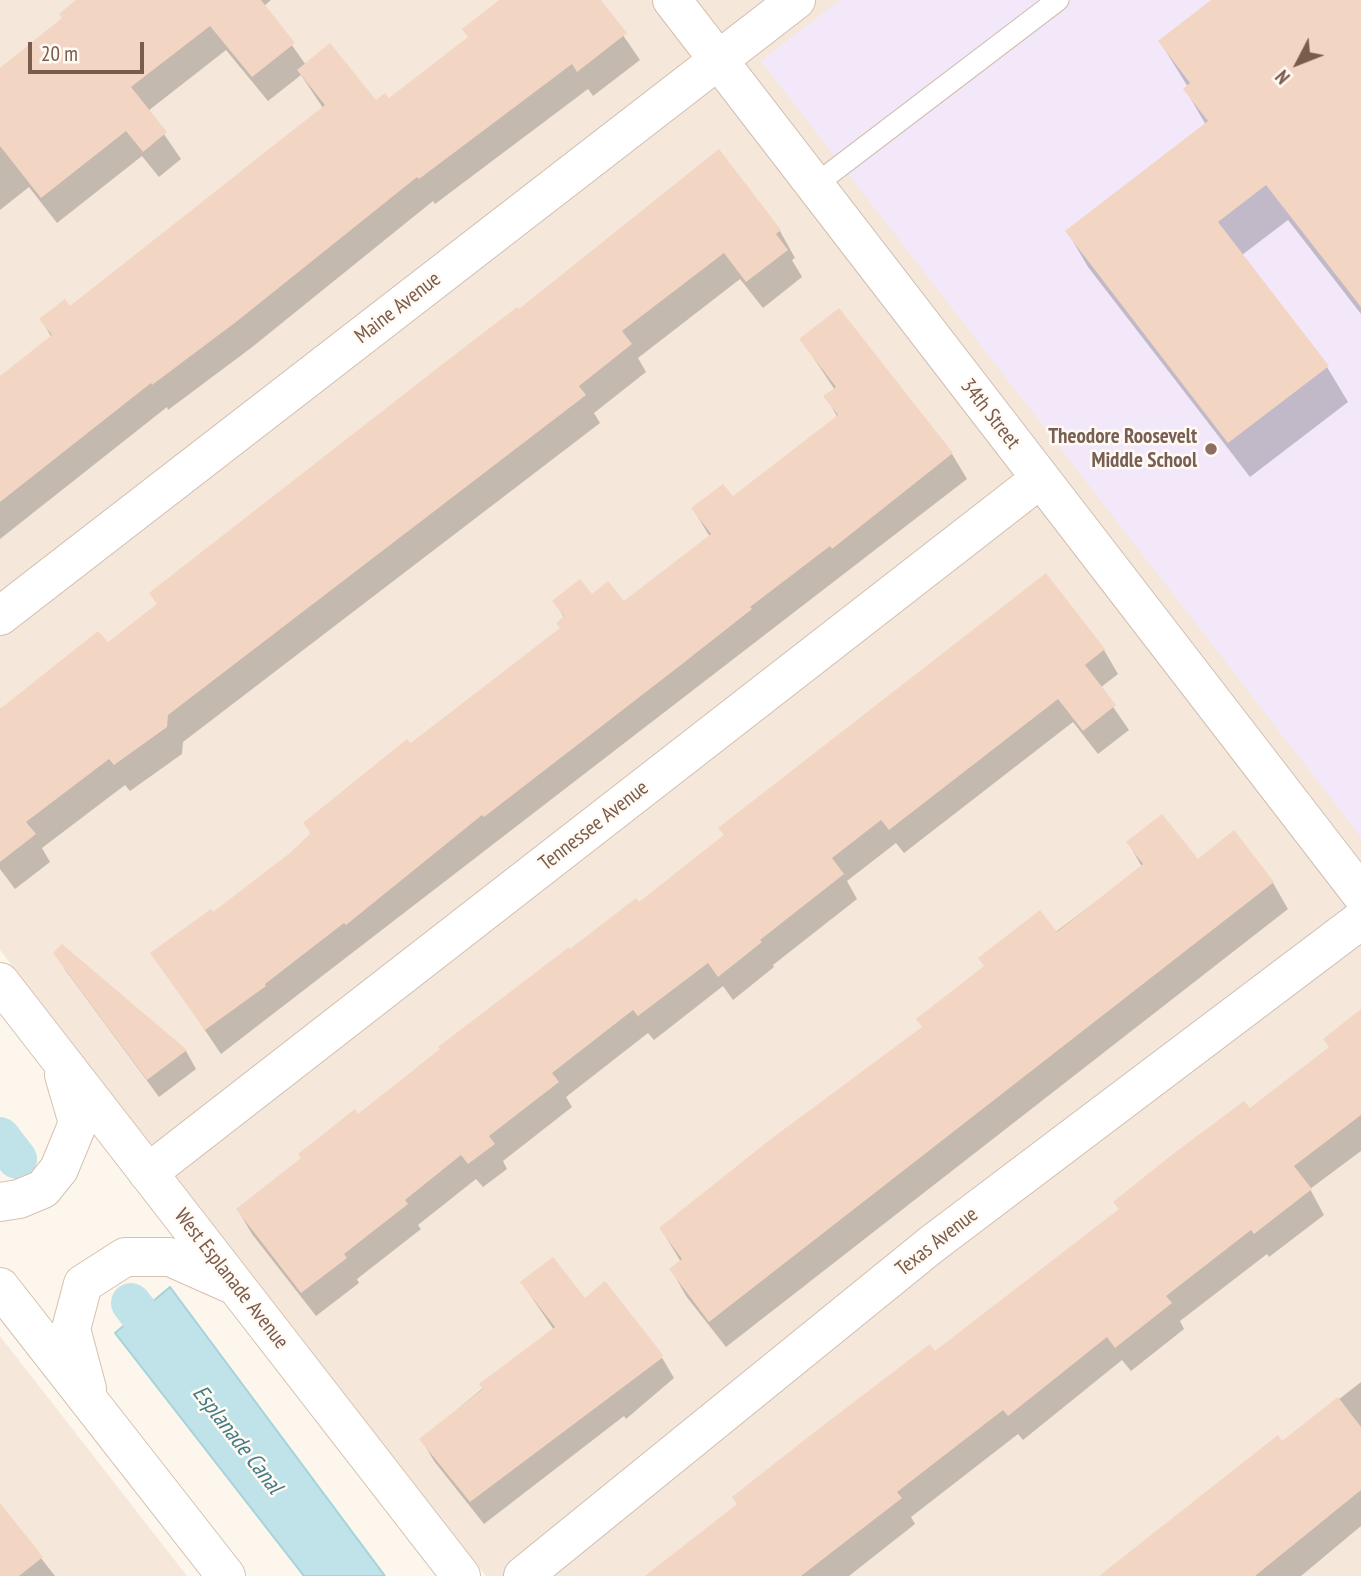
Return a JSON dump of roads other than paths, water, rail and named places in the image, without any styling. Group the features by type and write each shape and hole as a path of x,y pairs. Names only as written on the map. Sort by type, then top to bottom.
{"street":[{"name":"34th Street","path":"671,0 1361,894"},
{"name":"Maine Avenue","path":"0,616 796,0"},
{"name":"Tennessee Avenue","path":"148,1173 1040,479"},
{"name":"Texas Avenue","path":"523,1576 932,1244 1361,920"},
{"name":"West Esplanade Avenue","path":"0,982 461,1576"},
{"path":"0,1202 19,1199 43,1189 59,1168 78,1123 60,1059"},
{"path":"91,1403 71,1329 83,1283 125,1257 170,1257 238,1287"},
{"path":"0,1287 226,1576"}],"lane":[{"path":"815,186 1059,0"}],"water":[{"path":"170,1287 385,1576 304,1576 115,1333"}],"waterway":[{"name":"Esplanade Canal","path":"0,1137 17,1159"},
{"name":"Esplanade Canal","path":"131,1303 171,1355"}],"place":[{"name":"Theodore Roosevelt Middle School","path":"1211,449"}]}
